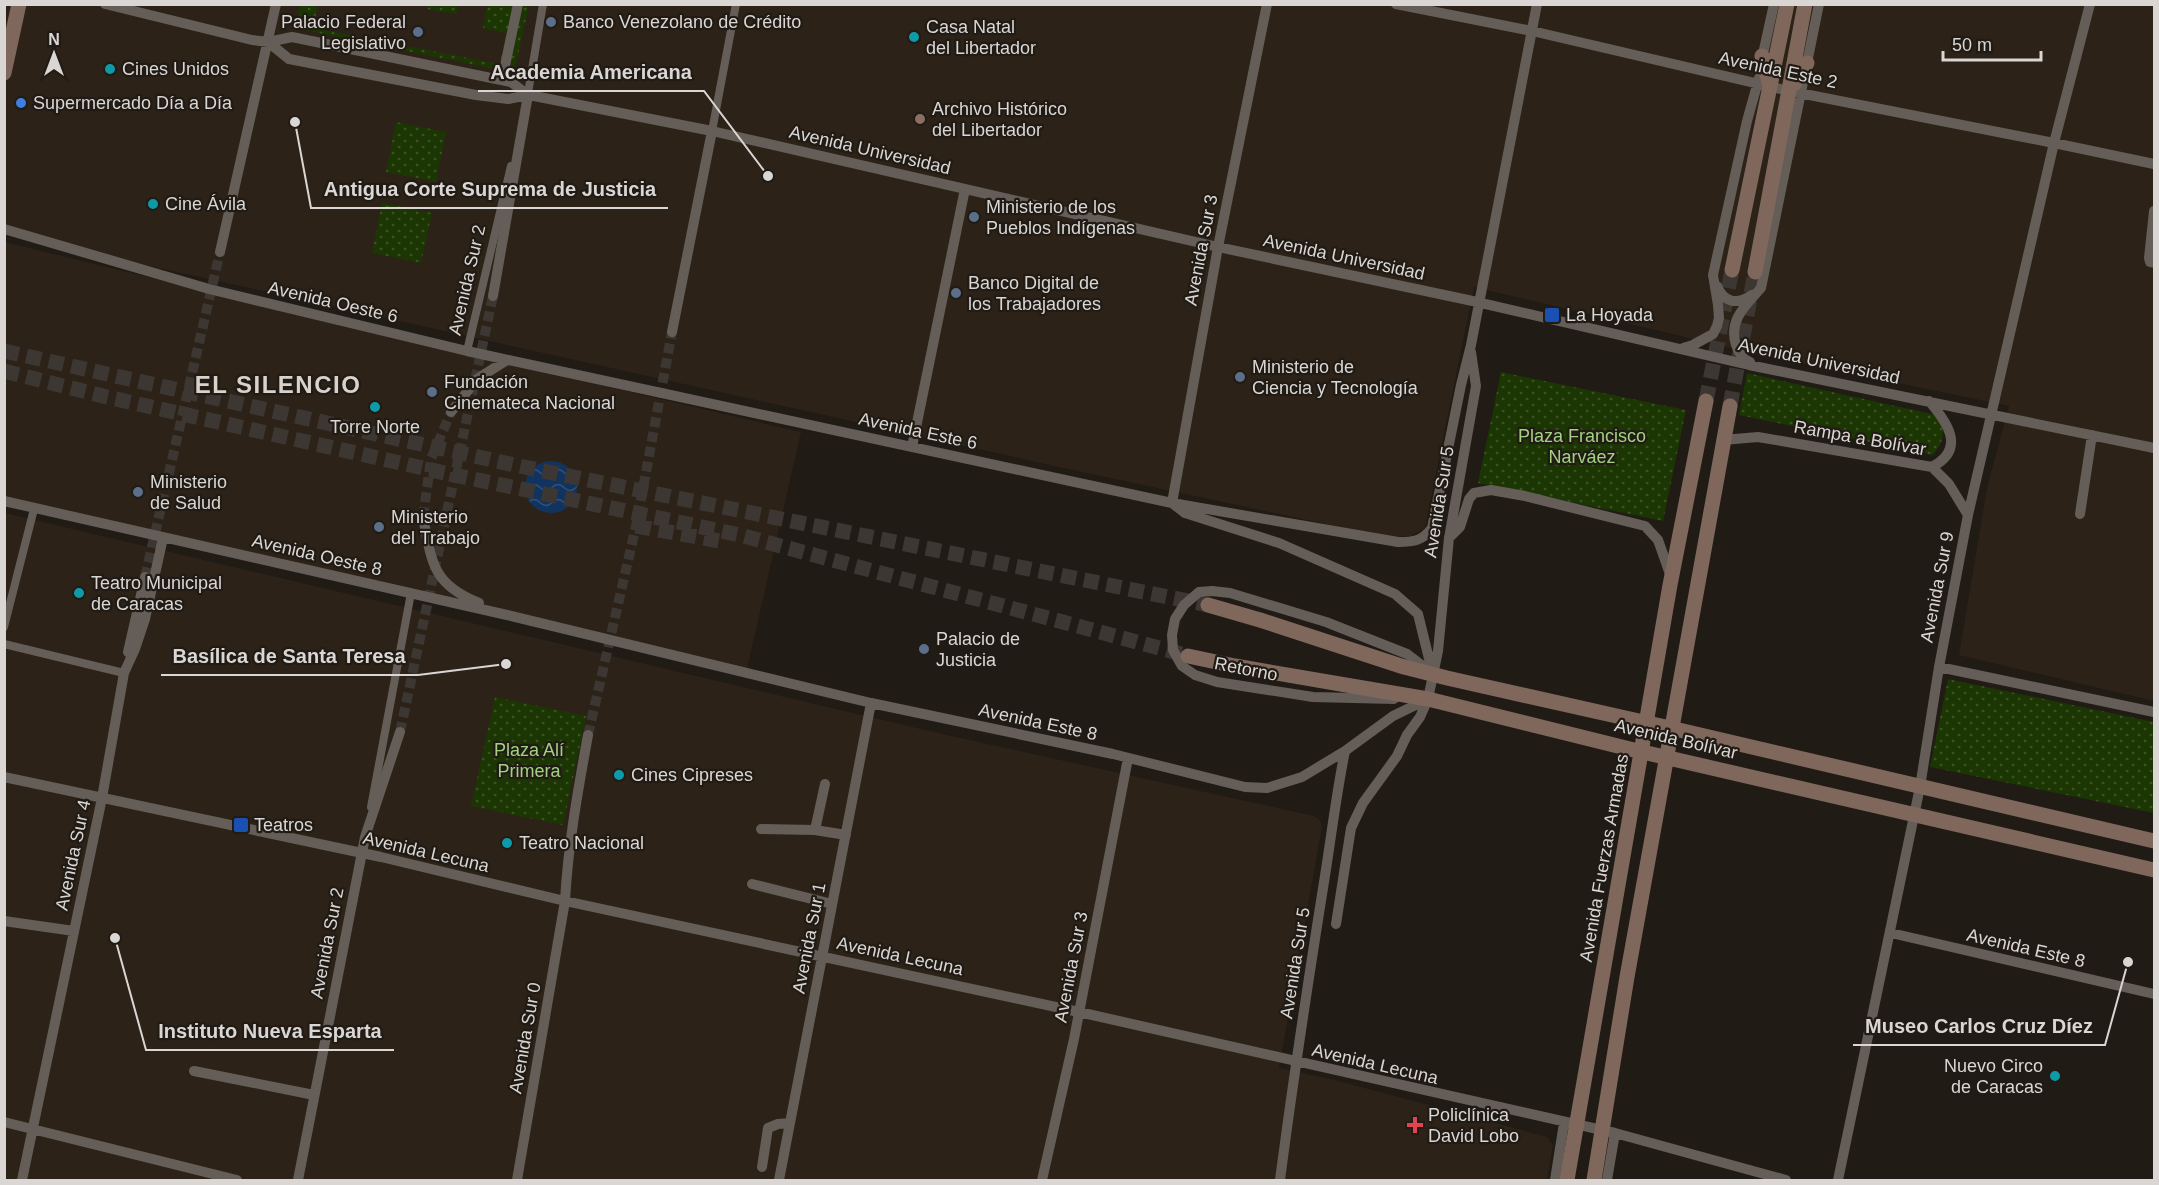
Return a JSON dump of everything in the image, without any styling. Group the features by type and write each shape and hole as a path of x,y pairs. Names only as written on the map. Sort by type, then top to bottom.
{"main road":[{"path":"4,73 19,4"},
{"path":"1732,270 1770,54 1786,4"},
{"path":"1755,272 1795,92 1801,59 1805,4"},
{"name":"Avenida Fuerzas Armadas","path":"1568,1180 1670,585 1706,401"},
{"path":"1594,1180 1631,954 1730,406"},
{"name":"Avenida Bolívar","path":"1208,605 1404,668 2154,841"},
{"name":"Avenida Bolívar","path":"1188,656 1428,699 1634,750 2154,870"}],"street":[{"name":"Avenida Universidad","path":"105,4 252,40 268,42 292,37 502,80 511,82 528,95"},
{"path":"220,252 276,4"},
{"path":"502,80 518,4"},
{"name":"Avenida Sur 2","path":"467,351 528,95 543,4"},
{"path":"672,332 736,4"},
{"name":"Avenida Sur 3","path":"1172,503 1218,247 1267,4"},
{"name":"Avenida Este 2","path":"1396,4 1532,31 1764,86 2154,164"},
{"name":"Avenida Sur 5","path":"1426,535 1432,528 1458,395 1471,345 1537,4"},
{"path":"1770,54 1774,4"},
{"path":"1801,59 1819,4"},
{"name":"Avenida Sur 9","path":"1838,1180 1920,787 1939,667 1968,515 2054,143 2090,4"},
{"name":"Avenida Universidad","path":"268,42 289,59 476,95 508,99 528,95 712,131 1218,247 1764,368 2154,448"},
{"path":"1679,348 1703,340 1713,334 1717,326 1718,305 1713,274 1747,121 1764,86"},
{"path":"1764,368 1746,361 1738,352 1733,328 1738,314 1761,288 1793,132 1795,92"},
{"path":"494,296 528,95"},
{"path":"912,447 965,189"},
{"path":"2154,211 2149,258 2150,262 2154,263"},
{"name":"Avenida Oeste 6","path":"4,230 209,289 467,351 657,393"},
{"path":"1713,274 1720,293 1731,302 1741,301 1761,288"},
{"name":"Avenida Sur 5","path":"1336,924 1351,828 1356,814 1397,756 1428,699 1438,651 1449,538 1476,386 1471,345"},
{"path":"451,412 477,379 507,360"},
{"name":"Avenida Este 6","path":"657,393 1172,503 1398,542 1418,541 1426,535"},
{"path":"1929,401 1946,422 1952,439 1946,456 1932,467"},
{"path":"2080,514 2092,435"},
{"name":"Rampa a Bolívar","path":"1723,440 1744,436 1758,437 1932,467 1949,484 1968,515"},
{"path":"1449,538 1460,527 1469,499 1474,493 1491,490 1525,496 1645,526 1658,540 1664,552 1670,572 1670,585"},
{"name":"Avenida Oeste 8","path":"4,501 622,643"},
{"name":"Avenida Este 6","path":"1172,503 1185,513 1279,543 1395,594 1418,614 1433,675"},
{"path":"4,627 34,509"},
{"path":"423,517 432,561 442,580 459,595 507,615"},
{"name":"Avenida Sur 4","path":"22,1180 102,798 124,673 135,649 144,620 163,538"},
{"path":"4,644 124,673 145,577"},
{"name":"Retorno","path":"1428,699 1313,698 1217,682 1195,675 1182,666 1173,650 1172,635 1175,619 1184,605 1199,592 1230,593 1326,622 1407,654 1433,675"},
{"path":"365,837 411,593"},
{"name":"Avenida Este 8","path":"622,643 871,703 1128,758 1245,787 1267,788 1302,777 1345,752 1393,716 1428,699"},
{"path":"1939,667 2154,712"},
{"name":"Avenida Sur 1","path":"779,1180 871,703"},
{"name":"Avenida Sur 2","path":"298,1180 365,837 399,732"},
{"name":"Avenida Sur 0","path":"517,1180 565,901 572,826 588,735"},
{"name":"Avenida Sur 5","path":"1280,1180 1336,798 1345,752"},
{"name":"Avenida Sur 3","path":"1042,1180 1079,1012 1128,758"},
{"name":"Avenida Lecuna","path":"4,777 362,853 565,901 1079,1012 1611,1133 1786,1180"},
{"path":"815,830 825,784"},
{"path":"761,829 815,830 846,835"},
{"path":"752,884 832,904"},
{"path":"4,921 74,931"},
{"name":"Avenida Este 8","path":"1891,933 2154,994"},
{"path":"194,1071 314,1095"},
{"path":"4,1122 237,1180"},
{"path":"762,1167 768,1128 790,1123"},
{"path":"1555,1180 1567,1124"},
{"path":"1607,1180 1611,1133"}],"shaded area":[{"path":"5,5 2154,5 2154,701 1959,655 1987,488 2009,406 1752,353 1474,287 1425,528 1411,536 1387,537 1082,472 5,234"},
{"path":"5,242 335,323 801,432 747,669 5,498"},
{"path":"5,513 938,733 1314,816 1320,820 1322,827 1279,1068 1335,1080 1547,1137 1553,1145 1547,1180 5,1180"}],"green space":[{"path":"428,4 458,5 456,14 427,9"},
{"path":"300,5 318,5 313,28 500,64 506,33 483,28 487,5 529,5 514,73 295,28"},
{"path":"396,122 446,132 436,182 386,172"},
{"path":"382,203 432,213 421,263 372,253"},
{"name":"Plaza Francisco Narváez","path":"1501,372 1686,410 1663,521 1478,483"},
{"path":"1747,373 1936,415 1942,426 1942,440 1933,455 1739,415"},
{"path":"1948,679 2154,722 2154,813 1930,767"},
{"name":"Plaza Alí Primera","path":"495,697 586,716 563,825 471,806"}],"water":[{"path":"546,461 556,461 565,465 573,473 577,487 573,501 565,509 556,513 546,513 537,509 529,501 525,492 525,482 529,473 537,465"}],"tunnel":[{"path":"145,577 220,252"},
{"path":"1706,401 1732,270"},
{"path":"1730,406 1755,272"},
{"path":"400,732 493,296"},
{"path":"588,735 636,526 672,332"},
{"path":"4,351 519,466 1208,605"},
{"path":"4,371 107,397 445,473 740,535 1185,655"},
{"path":"423,517 431,459 451,412"},
{"path":"636,526 720,541"}],"place":[{"name":"Banco Venezolano de Crédito","path":"551,22"},
{"name":"Palacio Federal Legislativo","path":"418,32"},
{"name":"Casa Natal del Libertador","path":"914,37"},
{"name":"Cines Unidos","path":"110,69"},
{"name":"Supermercado Día a Día","path":"21,103"},
{"name":"Archivo Histórico del Libertador","path":"920,119"},
{"name":"Antigua Corte Suprema de Justicia","path":"295,122"},
{"name":"Academia Americana","path":"768,176"},
{"name":"Cine Ávila","path":"153,204"},
{"name":"Ministerio de los Pueblos Indígenas","path":"974,217"},
{"name":"Banco Digital de los Trabajadores","path":"956,293"},
{"name":"La Hoyada","path":"1552,315"},
{"name":"Ministerio de Ciencia y Tecnología","path":"1240,377"},
{"name":"Fundación Cinemateca Nacional","path":"432,392"},
{"name":"Torre Norte","path":"375,407"},
{"name":"Ministerio de Salud","path":"138,492"},
{"name":"Ministerio del Trabajo","path":"379,527"},
{"name":"Teatro Municipal de Caracas","path":"79,593"},
{"name":"Palacio de Justicia","path":"924,649"},
{"name":"Basílica de Santa Teresa","path":"506,664"},
{"name":"Cines Cipreses","path":"619,775"},
{"name":"Teatros","path":"241,825"},
{"name":"Teatro Nacional","path":"507,843"},
{"name":"Instituto Nueva Esparta","path":"115,938"},
{"name":"Museo Carlos Cruz Díez","path":"2128,962"},
{"name":"Nuevo Circo de Caracas","path":"2055,1076"},
{"name":"Policlínica David Lobo","path":"1415,1125"}],"district":[{"name":"EL SILENCIO","path":"278,385"}]}
